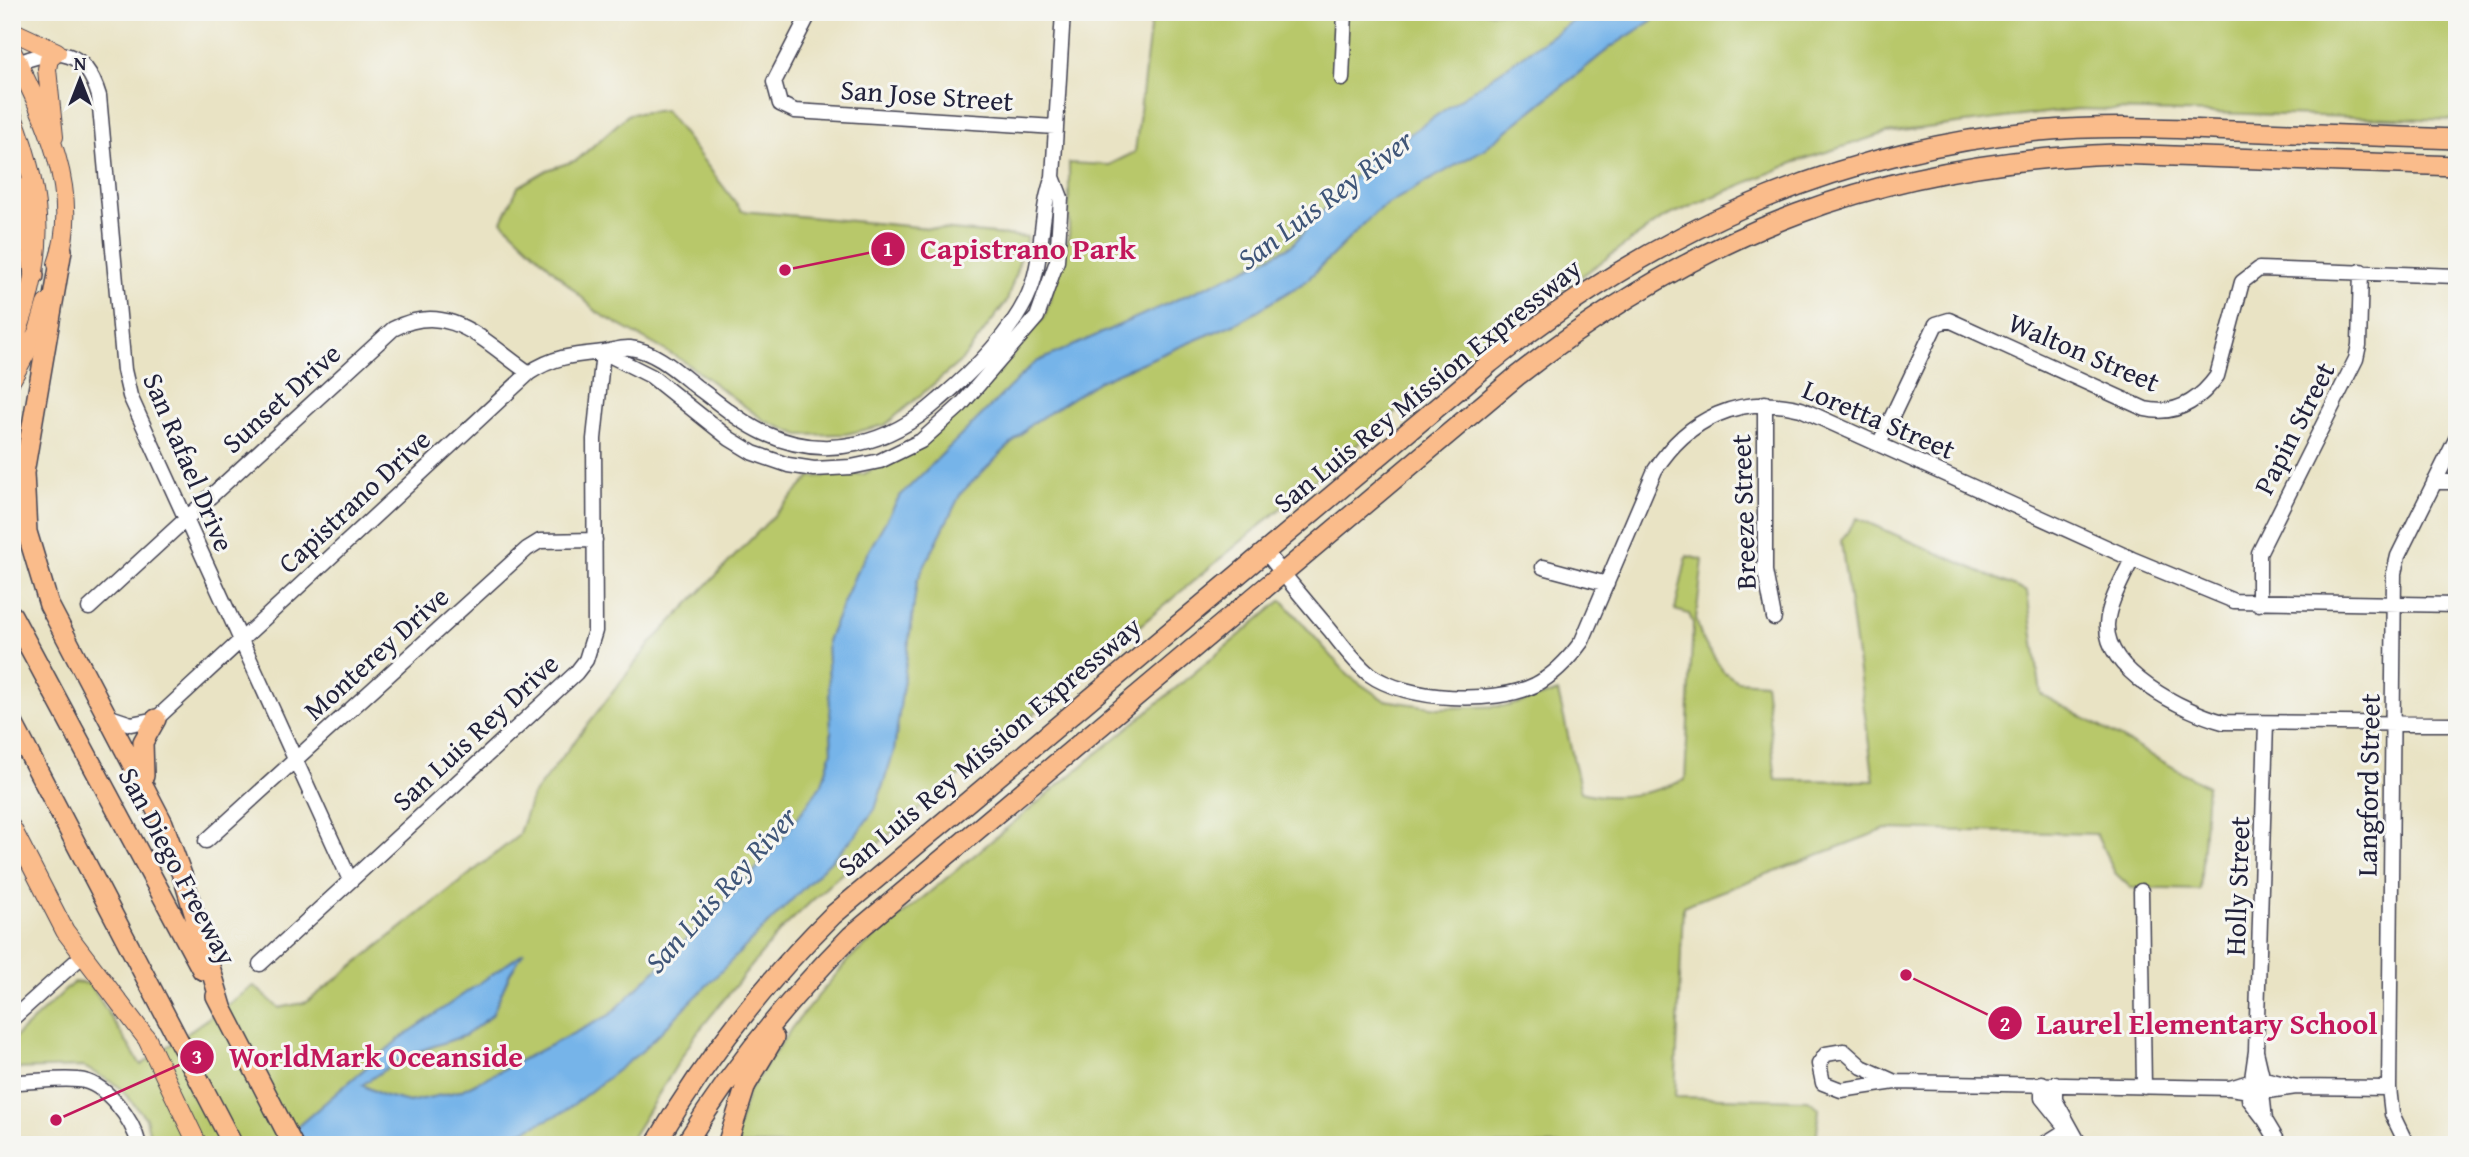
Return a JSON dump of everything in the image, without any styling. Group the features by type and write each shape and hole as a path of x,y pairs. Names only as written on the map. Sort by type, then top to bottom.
{"highway":[{"name":"San Luis Rey Mission Expressway","path":"655,1145 703,1070 757,997 833,915 1548,317 1654,249 1736,209 1794,186 1898,155 2038,131 2155,128 2457,139"},
{"name":"San Luis Rey Mission Expressway","path":"851,936 1517,376 1590,320 1689,261 1768,224 1865,191 1955,170 2061,156 2189,155 2457,166"},
{"path":"12,181 17,186 28,224 34,276"},
{"path":"62,250 24,473 27,532 49,604 163,823 185,883 222,1007"},
{"name":"San Diego Freeway","path":"12,615 293,1145"},
{"path":"146,787 142,756 144,742 156,719"},
{"path":"12,721 178,1036 231,1145"},
{"path":"685,1145 756,1041 811,975 851,936"},
{"path":"727,1145 746,1085 762,1055 851,936"}],"main road":[{"path":"12,31 57,51 49,59 47,69 56,155"},
{"path":"12,379 38,331 62,250 64,183 56,155 14,60"},
{"path":"12,114 30,162 39,212 34,276 12,346"},
{"path":"12,828 49,902 83,955 147,1039 198,1145"}],"street":[{"name":"San Jose Street","path":"810,12 774,82 780,104 795,111 1055,127"},
{"name":"Capistrano Drive","path":"156,719 529,373 561,357 630,348 649,354 666,363 742,421 763,433 796,444 820,448 855,446 917,421 994,345 1026,300 1041,247 1044,201 1053,177 1063,12"},
{"path":"1342,79 1345,12"},
{"path":"14,60 57,51"},
{"name":"San Rafael Drive","path":"57,51 75,58 88,71 99,96 124,370 134,404 184,520 350,880"},
{"name":"Capistrano Drive","path":"603,352 651,376 730,439 753,453 788,464 814,468 851,467 880,461 921,441 961,405 1037,317 1057,261 1061,198 1053,177"},
{"name":"Walton Street","path":"1879,443 1936,324 1941,321 1949,320 2145,409 2158,412 2175,411 2186,406 2208,388 2217,376 2242,282 2249,274 2270,267 2457,276"},
{"name":"Papin Street","path":"2259,604 2259,553 2356,359 2360,345 2361,271"},
{"name":"Sunset Drive","path":"89,608 393,329 403,323 430,316 456,322 529,373"},
{"name":"San Luis Rey Drive","path":"260,964 576,673 586,660 595,631 594,439 603,352"},
{"name":"Loretta Street","path":"1265,551 1369,673 1400,689 1442,695 1518,692 1549,676 1571,656 1582,641 1655,470 1666,453 1682,435 1717,413 1740,405 1765,403 1801,409 2215,595 2259,604 2457,605"},
{"name":"Breeze Street","path":"1765,403 1765,571 1774,618"},
{"name":"Langford Street","path":"2407,1145 2392,1114 2389,1088 2393,723 2398,556 2457,437"},
{"path":"2434,482 2457,482"},
{"name":"Monterey Drive","path":"206,841 527,549 540,541 595,540"},
{"path":"2132,559 2113,600 2107,621 2118,660 2130,673 2199,715 2223,722 2457,724"},
{"path":"1543,567 1607,584"},
{"path":"110,717 131,724 156,719"},
{"name":"Holly Street","path":"2266,723 2255,1085 2249,1100 2280,1145"},
{"path":"2141,891 2144,1087"},
{"path":"12,1019 83,955"},
{"path":"1895,1082 1870,1072 1844,1051 1826,1054 1819,1064 1823,1083 1832,1089 1895,1082 2389,1088"},
{"path":"12,1082 79,1080 94,1084 127,1114 139,1145"},
{"path":"2048,1084 2080,1145"},
{"path":"2043,1145 2070,1128"}],"green space":[{"path":"1152,12 1586,12 1365,165 1291,246 1250,267 1034,363 900,496 856,573 827,641 832,751 822,784 779,843 745,882 610,1015 460,1091 409,1102 382,1095 361,1084 405,1056 466,1035 492,1015 510,973 522,954 398,1040 276,1145 152,1145 146,1118 118,1086 84,1067 12,1069 12,1040 74,982 90,984 141,1065 254,986 279,1008 307,1002 518,836 532,796 651,643 811,477 864,474 933,436 992,380 1045,316 1069,234 1069,163 1109,165 1135,152"},
{"path":"1665,12 2457,12 2457,120 2077,109 1886,133 1798,161 1663,218 1429,385 833,881 780,931 696,1034 627,1145 473,1145 508,1138 642,1051 855,835 875,809 894,751 917,581 961,493 1030,425 1099,381 1238,322 1305,282 1379,209 1484,149 1611,47"},
{"path":"665,110 742,211 1027,237 1007,301 962,360 885,425 846,434 800,435 765,421 682,360 598,313 502,221 518,187 547,170 577,160 629,114"},
{"path":"1857,518 2027,592 2041,694 2207,786 2200,890 2131,888 2115,873 2096,834 1886,829 1683,906 1675,1097 1808,1100 1819,1108 1816,1145 733,1145 748,1092 793,1026 849,959 1282,600 1349,676 1384,700 1438,708 1508,706 1558,692 1581,792 1607,796 1634,795 1685,780 1693,623 1689,614 1675,610 1687,556 1703,560 1696,619 1702,639 1723,671 1737,681 1765,683 1776,780 1874,781 1841,541"}],"water":[{"path":"1586,12 1665,12 1611,47 1484,149 1379,209 1305,282 1238,322 1099,381 1030,425 961,493 917,581 894,751 875,809 855,836 642,1051 564,1112 508,1138 473,1145 276,1145 398,1040 524,952 510,973 492,1015 466,1035 405,1056 362,1085 382,1095 409,1102 460,1091 610,1015 745,882 779,843 822,784 832,751 827,641 856,573 900,496 1034,363 1250,267 1291,246 1365,165"}],"place":[{"name":"Capistrano Park","path":"785,270"},
{"name":"Laurel Elementary School","path":"1906,975"},
{"name":"WorldMark Oceanside","path":"56,1120"}],"water label":[{"name":"San Luis Rey River","path":"1325,200"},
{"name":"San Luis Rey River","path":"721,890"}]}
